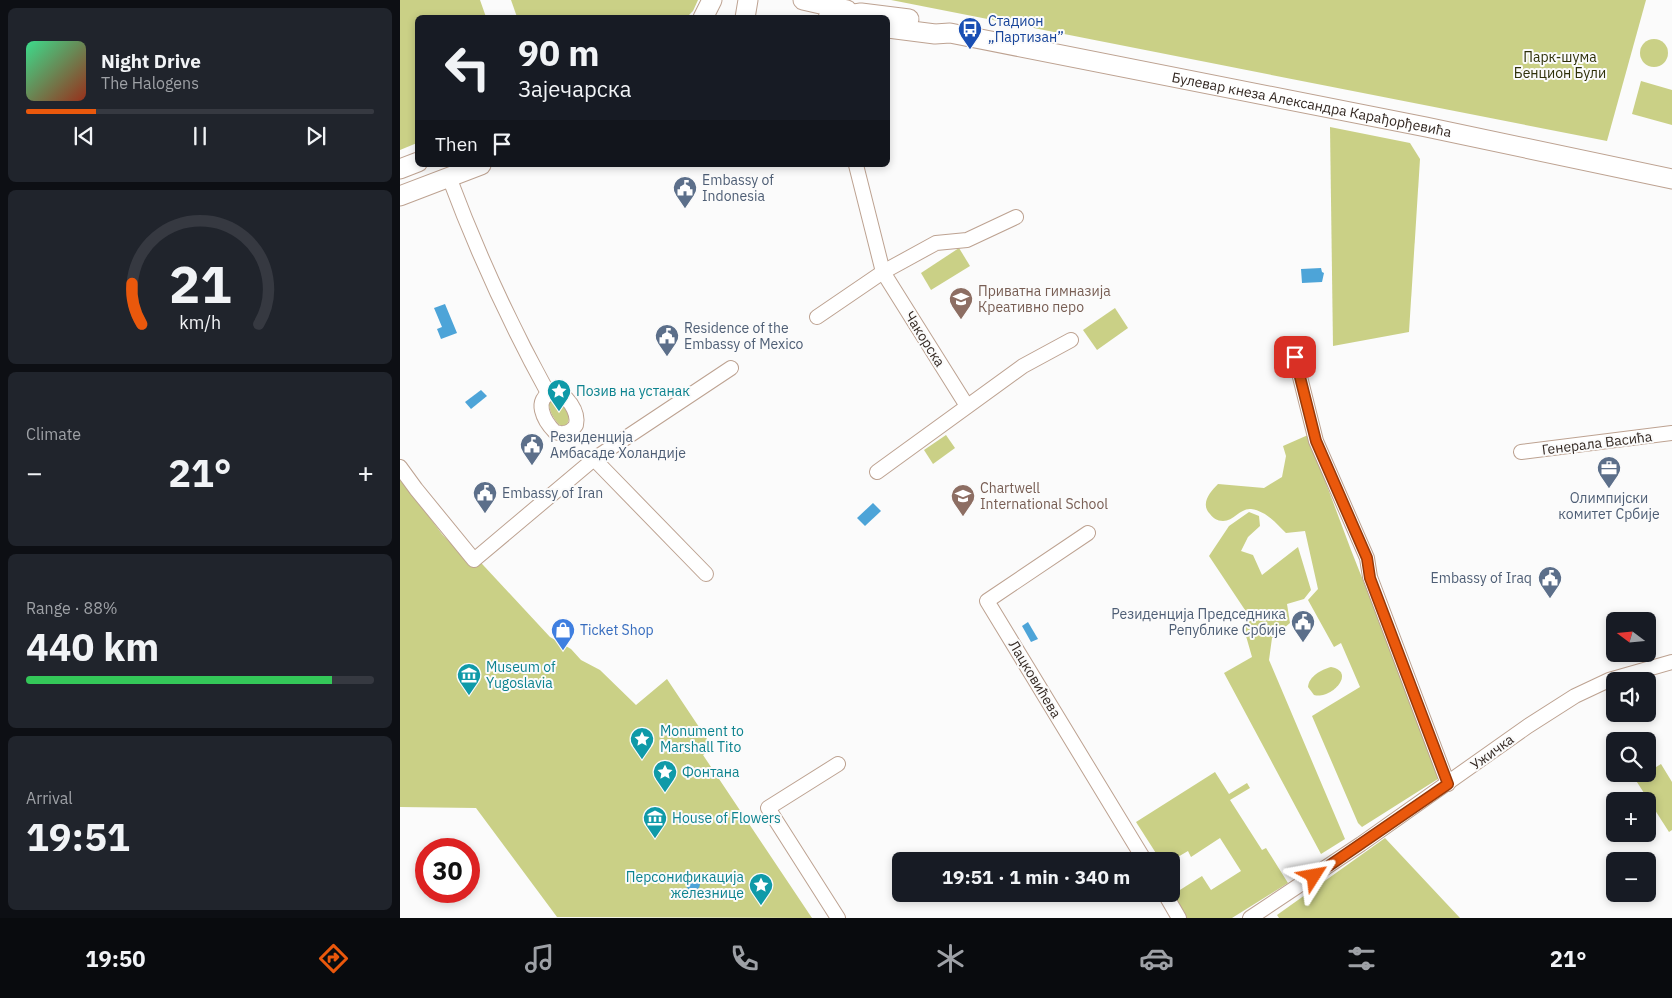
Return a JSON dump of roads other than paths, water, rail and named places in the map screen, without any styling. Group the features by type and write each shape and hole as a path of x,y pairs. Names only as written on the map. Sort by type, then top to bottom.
{"main road":[{"path":"704,15 712,0"},
{"path":"718,15 720,0"},
{"path":"745,15 748,0"},
{"path":"803,0 861,13"},
{"name":"Булевар кнеза Александра Карађорђевића","path":"848,15 861,13 884,15"},
{"name":"Булевар кнеза Александра Карађорђевића","path":"890,15 920,21 937,26 950,33"},
{"name":"Булевар кнеза Александра Карађорђевића","path":"890,28 929,33 950,33 1462,134 1672,179"},
{"path":"400,169 415,163"},
{"path":"400,196 476,167"}],"street":[{"name":"Чакорска","path":"857,167 884,272 967,406"},
{"path":"449,177 485,266 520,343 548,394"},
{"path":"817,317 884,272 936,243 968,240 1016,216"},
{"path":"877,472 1023,366 1070,340"},
{"path":"1295,357 1316,441 1367,558 1370,578 1448,784"},
{"path":"400,466 416,489 474,560 594,459 731,368"},
{"name":"Генерала Васића","path":"1521,452 1672,433"},
{"path":"594,459 706,574"},
{"name":"Лацковићева","path":"1088,533 987,601 1140,852"},
{"name":"Ужичка","path":"1250,918 1448,784 1528,726 1575,696 1609,680 1672,662"},
{"path":"838,764 768,808 838,918"},
{"path":"1170,902 1179,918"}],"water":[{"path":"1321,268 1324,273 1322,282 1302,283 1301,269"},
{"path":"445,304 457,333 441,339 437,329 442,327 434,308"},
{"path":"481,390 487,396 471,409 465,402"},
{"path":"873,503 881,511 865,526 857,518"},
{"path":"1028,622 1038,639 1031,642 1022,626"},
{"path":"690,877 696,877 700,884 696,891 690,891 686,887 686,881"}],"place":[{"name":"Стадион „Партизан”","path":"970,50"},
{"name":"Embassy of Indonesia","path":"685,209"},
{"name":"Приватна гимназија Креативно перо","path":"961,320"},
{"name":"Residence of the Embassy of Mexico","path":"667,357"},
{"name":"Позив на устанак","path":"559,412"},
{"name":"Резиденција Амбасаде Холандије","path":"532,466"},
{"name":"Олимпијски комитет Србије","path":"1609,489"},
{"name":"Embassy of Iran","path":"485,514"},
{"name":"Chartwell International School","path":"963,517"},
{"name":"Embassy of Iraq","path":"1550,599"},
{"name":"Резиденција Председника Републике Србије","path":"1303,643"},
{"name":"Ticket Shop","path":"563,651"},
{"name":"Museum of Yugoslavia","path":"469,696"},
{"name":"Monument to Marshall Tito","path":"642,760"},
{"name":"Фонтана","path":"665,793"},
{"name":"House of Flowers","path":"655,839"},
{"name":"Персонификација железнице","path":"761,906"}],"park label":[{"name":"Парк-шума Бенцион Були","path":"1560,66"}]}
